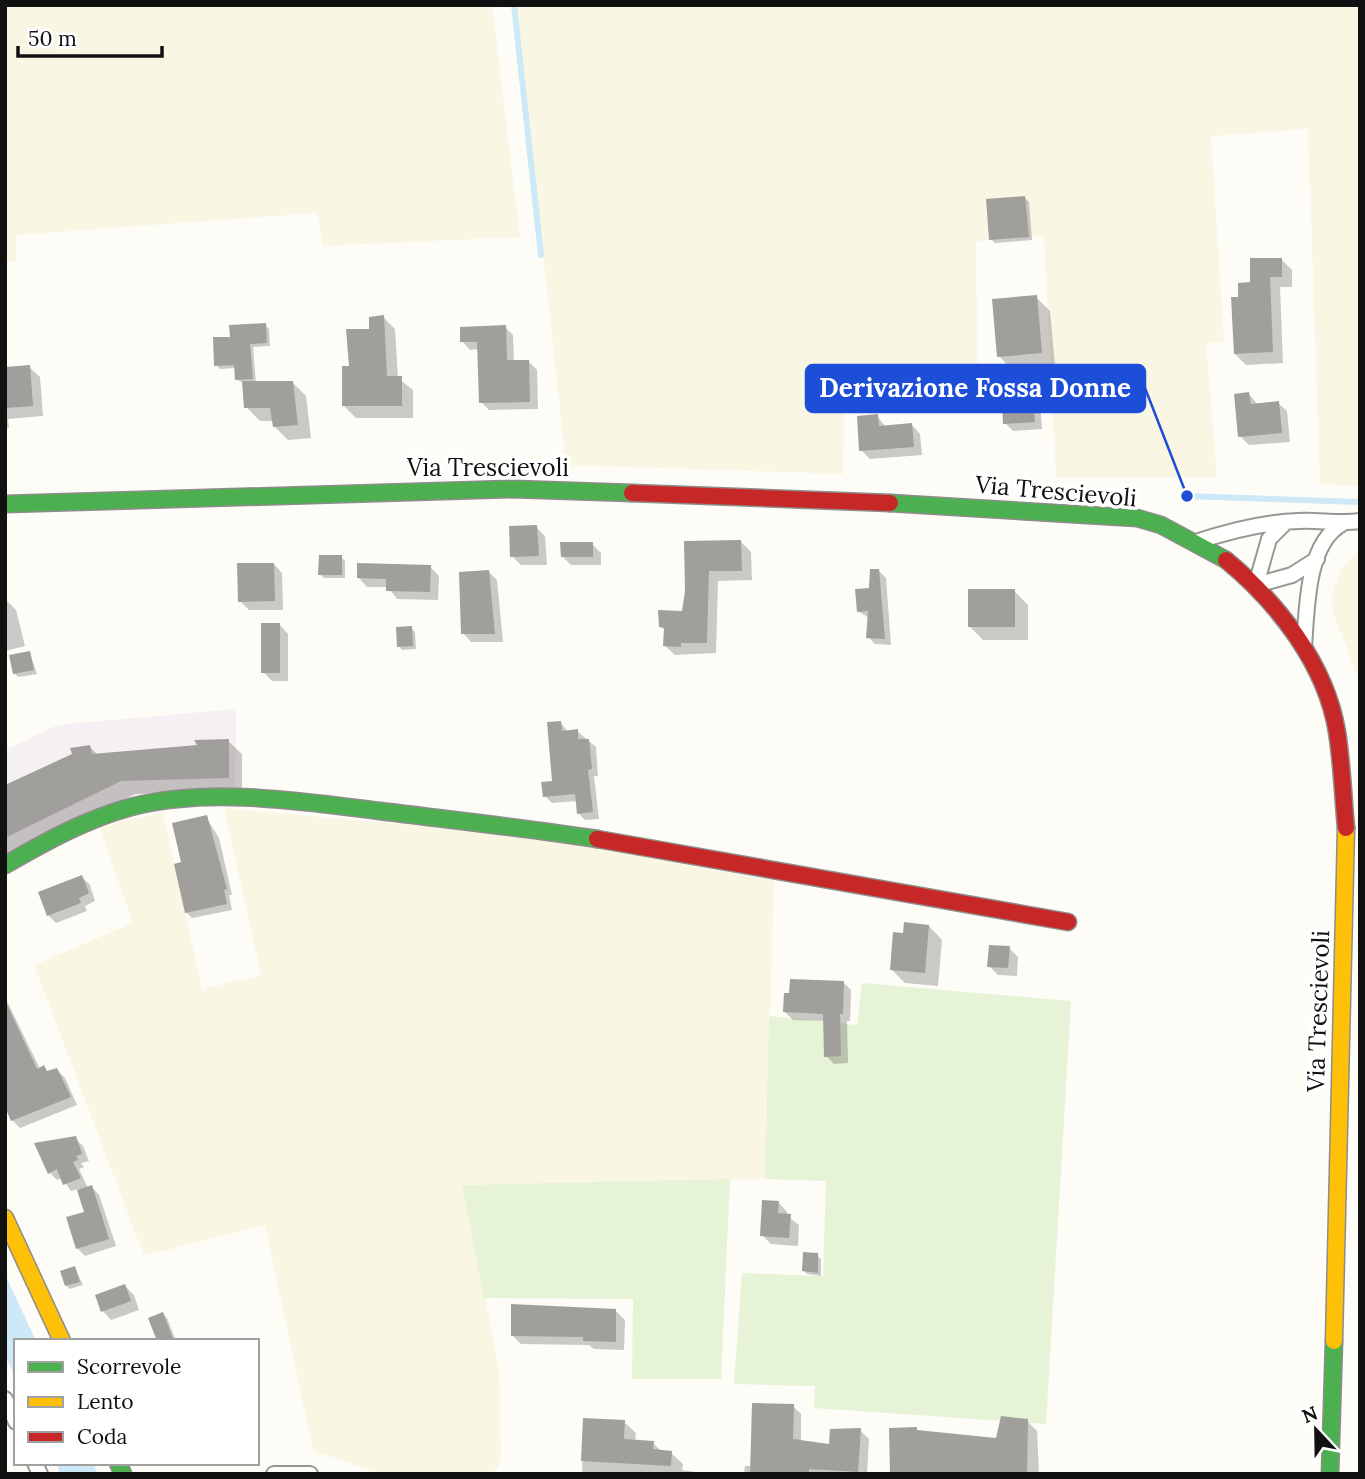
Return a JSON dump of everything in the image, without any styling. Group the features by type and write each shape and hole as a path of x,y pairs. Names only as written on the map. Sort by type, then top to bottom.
{"main road":[{"name":"Via Trescievoli","path":"5,504 373,490 595,490 1108,514 1161,525 1223,558 1256,585 1304,647 1325,693 1337,730 1347,839 1330,1474"},
{"path":"5,865 50,840 114,811 150,803 220,798 377,810 559,831 1068,922"},
{"path":"5,1218 61,1339"}],"street":[{"path":"1196,542 1225,532 1286,522 1342,524 1360,521"},
{"path":"1256,585 1269,539 1286,522"},
{"path":"1304,647 1312,573 1327,534 1342,524"},
{"path":"1256,585 1292,575 1317,559"},
{"path":"5,1399 14,1418"},
{"path":"274,1474 310,1474"}],"shaded area":[{"path":"5,5 492,5 520,237 323,246 317,213 16,235 16,261 5,261"},
{"path":"516,5 1360,5 1360,486 1320,484 1308,129 1211,136 1224,342 1206,343 1217,477 1056,477 1044,236 1029,237 1025,196 986,200 989,240 976,242 978,391 844,395 843,474 566,465"},
{"path":"1360,551 1360,683 1332,610 1332,592 1341,569"},
{"path":"236,709 235,793 201,791 5,856 5,750 58,725"},
{"path":"224,808 531,836 774,881 765,1179 463,1185 499,1368 501,1452 498,1468 490,1474 375,1472 313,1450 265,1225 144,1256 34,965 133,923 100,829 123,820 163,813 202,989 261,975"}],"green space":[{"path":"862,983 1071,1001 1046,1424 814,1408 815,1386 734,1384 742,1273 823,1276 826,1181 765,1179 769,1016 857,1025"},
{"path":"730,1179 721,1379 632,1379 633,1299 484,1298 462,1185"}],"water":[{"path":"5,1274 35,1339 14,1339 14,1374 5,1355"},
{"path":"57,1465 94,1465 98,1474 60,1474"}],"building":[{"path":"1025,196 1029,237 989,240 986,199"},
{"path":"1250,258 1282,258 1282,277 1270,277 1273,352 1234,354 1231,297 1238,297 1238,283 1250,282"},
{"path":"1037,295 1042,353 997,357 992,299"},
{"path":"384,315 387,376 402,376 402,406 342,406 342,366 349,366 346,329 369,329 369,317"},
{"path":"266,323 267,343 250,344 253,379 235,380 234,365 214,366 213,337 230,337 229,325"},
{"path":"506,325 507,360 529,360 530,402 479,403 477,342 460,342 460,327"},
{"path":"30,365 33,406 6,408 5,367"},
{"path":"242,381 293,381 298,425 273,427 270,408 244,408"},
{"path":"1032,383 1035,422 1003,424 1001,385"},
{"path":"1249,392 1251,404 1279,401 1282,433 1238,437 1234,394"},
{"path":"878,414 879,426 912,423 914,447 859,451 857,416"},
{"path":"537,525 539,556 510,557 509,526"},
{"path":"741,540 742,571 709,571 707,643 681,643 681,647 663,646 664,628 659,627 658,610 682,611 685,591 684,541"},
{"path":"560,542 593,542 593,557 561,557"},
{"path":"319,555 342,555 342,575 318,575"},
{"path":"237,563 274,563 275,601 238,602"},
{"path":"357,563 431,565 430,592 386,591 386,579 357,578"},
{"path":"870,569 879,569 885,639 866,638 868,611 857,612 855,589 869,588"},
{"path":"489,570 495,634 461,634 459,572"},
{"path":"968,589 1015,589 1015,627 968,627"},
{"path":"261,623 280,623 280,673 261,673"},
{"path":"412,626 413,646 397,647 396,627"},
{"path":"30,651 34,670 13,674 9,655"},
{"path":"561,721 562,731 578,729 578,739 589,739 592,769 588,770 593,812 577,814 575,794 543,797 541,782 552,781 547,722"},
{"path":"229,739 229,778 121,781 5,838 5,785 72,754 70,748 90,745 92,754 197,745 194,740"},
{"path":"207,815 227,889 224,890 227,904 185,913 174,864 181,862 172,823"},
{"path":"82,875 89,893 79,898 81,903 47,916 38,892"},
{"path":"904,922 929,925 925,973 890,970 893,932 903,933"},
{"path":"989,945 1010,946 1008,968 987,967"},
{"path":"790,979 844,981 843,1014 840,1014 841,1056 824,1057 823,1014 783,1012 784,993 789,993"},
{"path":"5,1000 37,1069 44,1065 47,1071 57,1068 71,1097 11,1121 5,1107"},
{"path":"76,1136 82,1154 76,1156 78,1160 73,1162 81,1178 63,1185 57,1169 48,1174 34,1143"},
{"path":"92,1185 109,1239 76,1249 66,1217 84,1212 77,1190"},
{"path":"762,1200 779,1201 778,1213 791,1214 789,1238 760,1236"},
{"path":"803,1252 818,1253 818,1273 802,1271"},
{"path":"75,1266 80,1282 65,1286 60,1271"},
{"path":"125,1284 131,1301 101,1312 95,1295"},
{"path":"511,1304 616,1309 616,1342 583,1341 583,1337 511,1336"},
{"path":"163,1312 173,1339 156,1339 148,1318"},
{"path":"752,1403 794,1404 793,1439 829,1444 830,1429 861,1428 858,1472 809,1469 809,1474 750,1474"},
{"path":"1001,1416 1028,1419 1027,1474 890,1474 889,1428 917,1427 917,1430 996,1438"},
{"path":"583,1418 625,1420 624,1439 654,1441 653,1449 672,1451 671,1466 581,1461"}],"waterway":[{"path":"514,5 541,255"},
{"path":"1187,496 1360,502"}],"traffic: fast":[{"path":"5,504 513,489 632,493"},
{"path":"890,503 1137,518 1161,525 1226,560"},
{"path":"5,865 66,832 114,812 161,801 192,798 287,800 597,839"},
{"path":"1330,1474 1334,1341"},
{"path":"119,1465 123,1474"}],"traffic: slow":[{"path":"1334,1341 1346,828"},
{"path":"5,1218 61,1339"}],"traffic: jam":[{"path":"632,493 890,503"},
{"path":"1226,560 1281,615 1322,682 1337,732 1346,828"},
{"path":"597,839 1068,922"}],"place":[{"name":"Derivazione Fossa Donne","path":"1187,496"}]}
